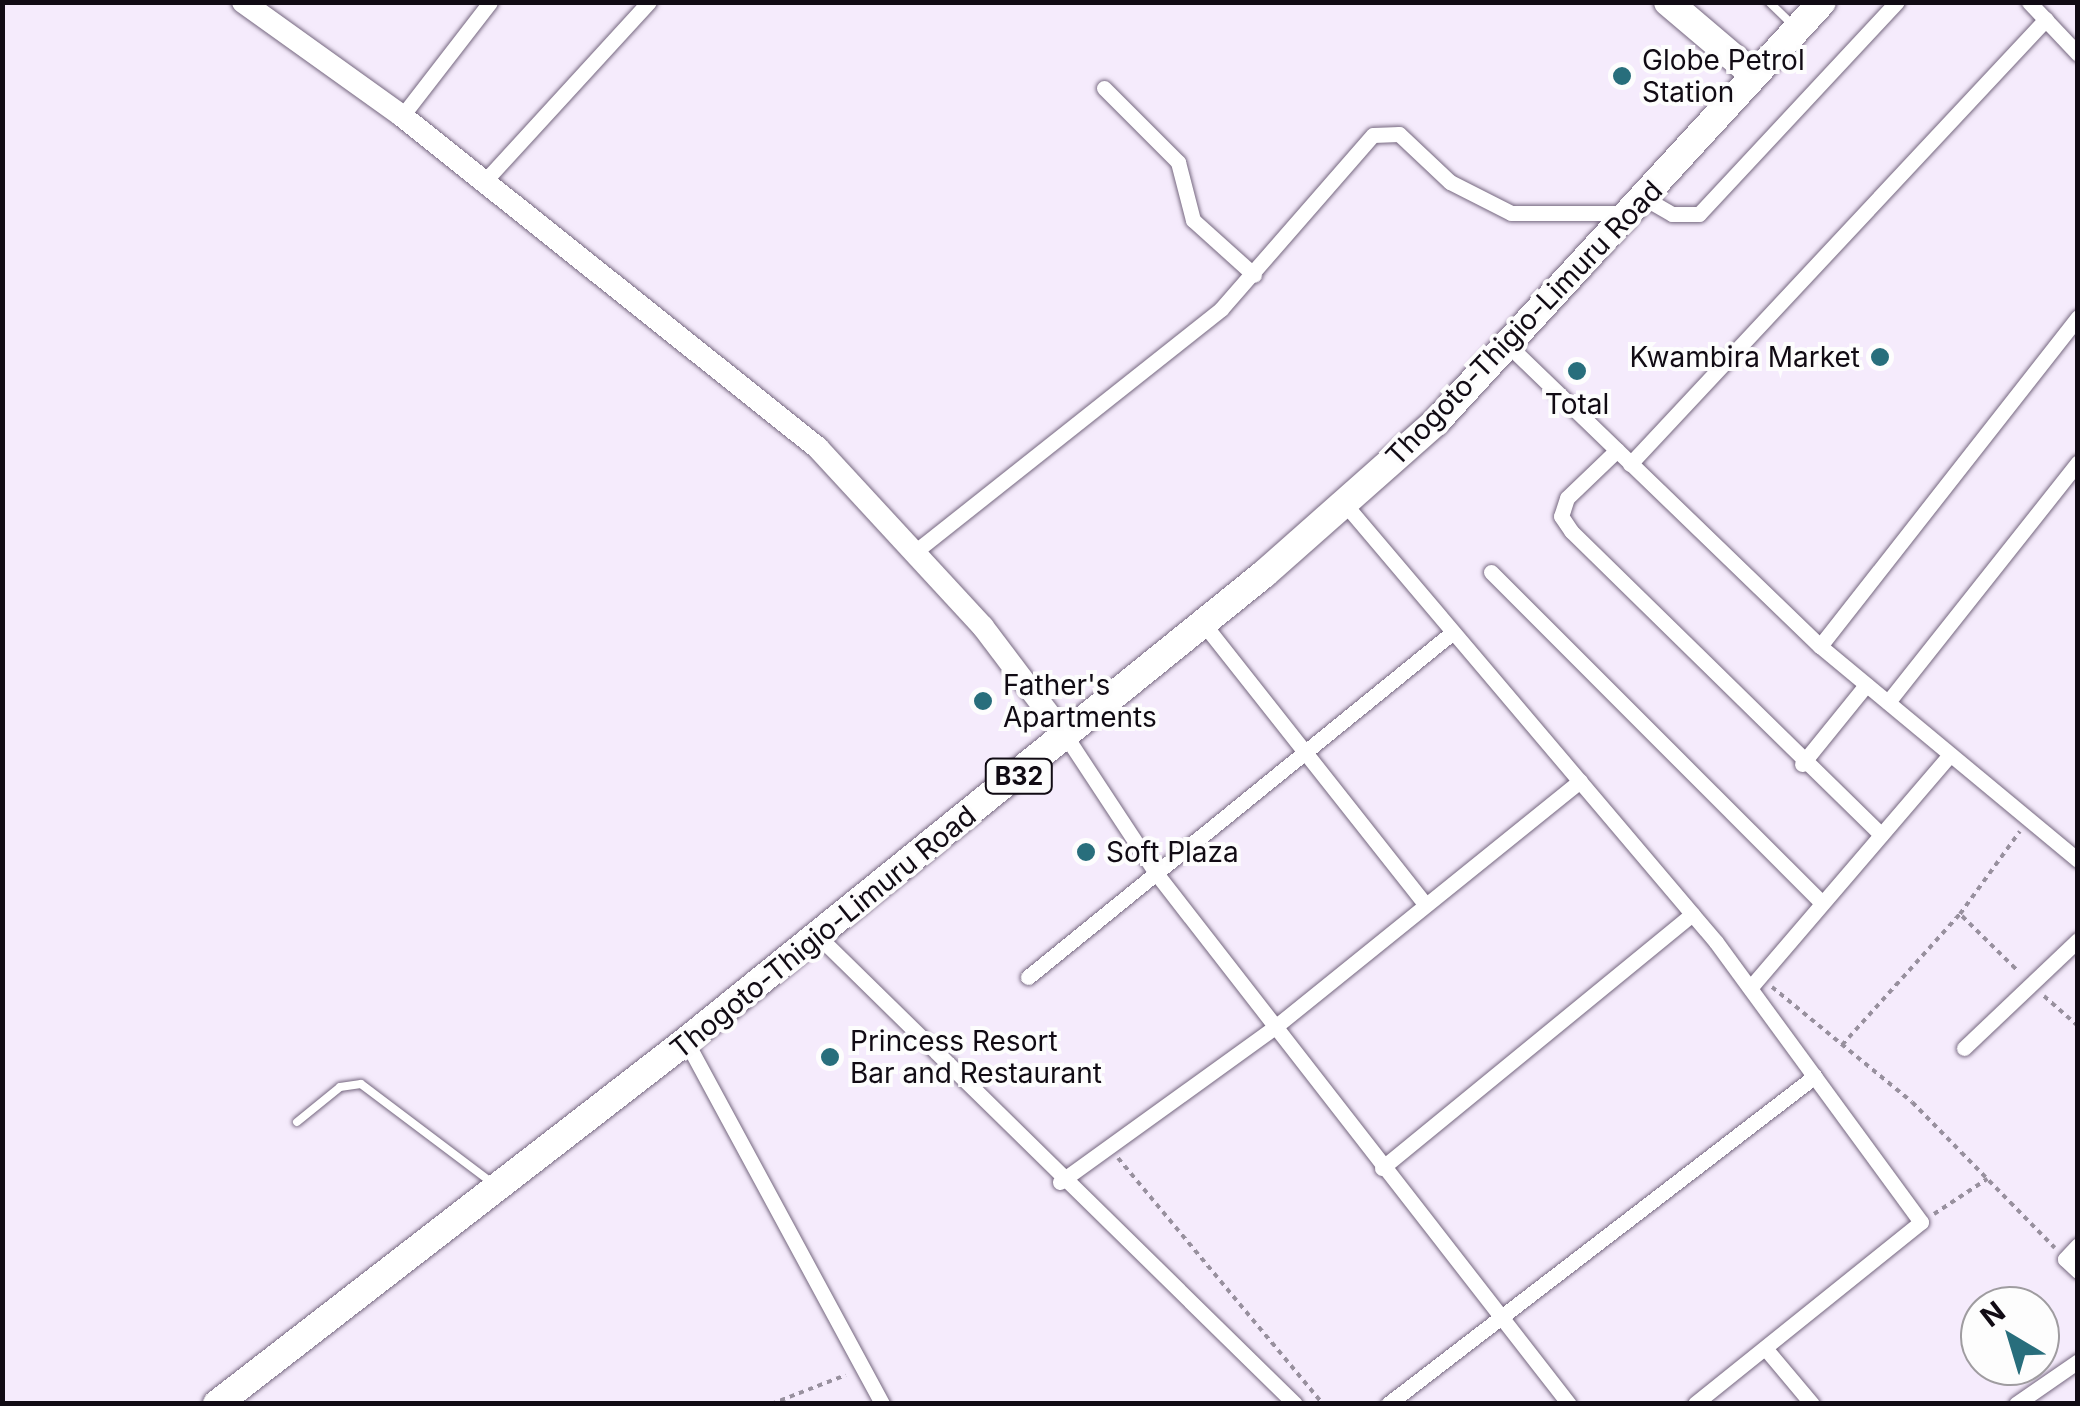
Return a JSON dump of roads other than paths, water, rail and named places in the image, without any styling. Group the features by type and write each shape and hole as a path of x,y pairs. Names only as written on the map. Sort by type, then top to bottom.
{"highway":[{"path":"1668,2 1754,75"},
{"name":"Thogoto-Thigio-Limuru Road","path":"217,1404 686,1041 816,934 1068,738 1344,503 1436,422 1505,342 1640,206 1822,2"}],"street":[{"path":"243,2 268,10 818,448 916,551 1068,738 1156,873 1569,1404"},
{"path":"402,116 490,2"},
{"path":"482,184 650,2"},
{"path":"916,551 1168,354 1254,276 1366,141 1388,130 1450,182 1512,213 1640,206 1672,214 1699,214 1897,2"},
{"path":"2029,2 2078,54"},
{"path":"1630,464 2046,19"},
{"path":"1104,88 1171,152 1193,220 1254,276"},
{"path":"1820,646 2078,317"},
{"path":"1505,342 1820,646 2078,860"},
{"path":"1617,450 1561,516 1802,764 1881,835"},
{"path":"1888,702 2078,462"},
{"path":"1344,503 1754,982 1815,1076 1921,1222 1695,1404"},
{"path":"1491,572 1822,904"},
{"path":"1203,623 1425,904"},
{"path":"1028,977 1454,632"},
{"path":"1802,764 1866,685"},
{"path":"1754,982 1950,755"},
{"path":"1060,1182 1276,1027 1580,780"},
{"path":"1382,1168 1692,914"},
{"path":"816,934 1060,1182 1295,1404"},
{"path":"1964,1048 2078,940"},
{"path":"686,1041 882,1404"},
{"path":"1388,1404 1815,1076"},
{"path":"2071,1265 2078,1246"},
{"path":"1764,1348 1812,1404"},
{"path":"2016,1404 2078,1360"}],"lane":[{"path":"1768,2 1797,29"},
{"path":"297,1122 340,1087 361,1084 498,1188"}],"place":[{"name":"Globe Petrol Station","path":"1622,76"},
{"name":"Kwambira Market","path":"1880,357"},
{"name":"Total","path":"1577,371"},
{"name":"Father's Apartments","path":"983,701"},
{"name":"Soft Plaza","path":"1086,852"},
{"name":"Princess Resort Bar and Restaurant","path":"830,1057"}]}
